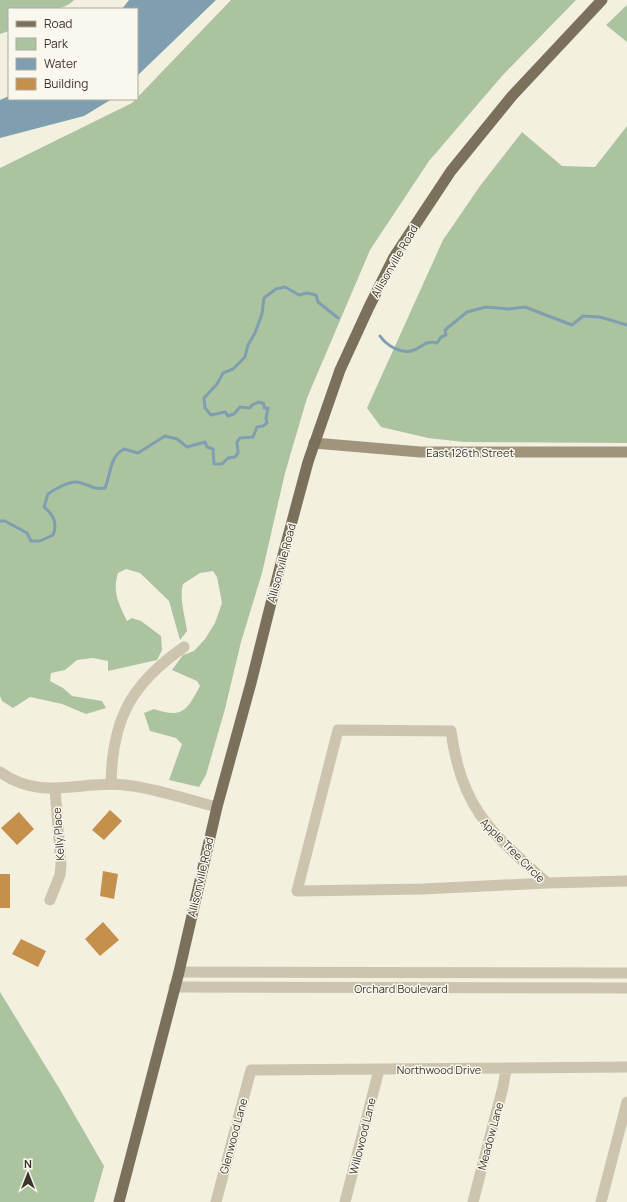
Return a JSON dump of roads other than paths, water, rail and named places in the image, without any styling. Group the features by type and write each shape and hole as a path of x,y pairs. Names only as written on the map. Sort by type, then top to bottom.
{"main road":[{"name":"Allisonville Road","path":"119,1202 178,972 217,807 251,683 287,540 314,443 340,370 394,257 450,171 486,125 602,0"},
{"name":"East 126th Street","path":"314,443 420,452 627,452"}],"street":[{"path":"111,784 113,749 128,705 148,676 162,663 184,647"},
{"name":"Apple Tree Circle","path":"338,730 451,731 457,768 468,796 477,812 502,842 547,883 423,889 297,891 338,730"},
{"path":"0,772 20,784 55,789 111,784 136,786 217,807"},
{"name":"Kelly Place","path":"50,900 60,874 61,865 55,789"},
{"path":"547,883 627,881"},
{"name":"Orchard Boulevard","path":"178,972 627,973"},
{"name":"Orchard Boulevard","path":"174,987 627,988"},
{"name":"Northwood Drive","path":"251,1070 627,1067"},
{"name":"Meadow Lane","path":"473,1202 503,1087 506,1069"},
{"name":"Glenwood Lane","path":"216,1202 251,1070"},
{"name":"Willowood Lane","path":"345,1202 379,1070"},
{"path":"601,1202 627,1102"}],"water":[{"path":"129,0 216,0 138,75 138,8 123,8"},
{"path":"8,96 8,100 110,100 84,116 0,138 0,100"}],"waterway":[{"path":"0,521 5,521 27,533 31,541 40,541 53,535 55,527 54,519 44,507 48,494 62,486 74,482 94,488 105,488 113,460 119,452 124,449 138,453 165,436 177,439 187,447 205,442 207,447 213,449 214,464 222,464 228,458 235,457 238,453 237,442 240,438 253,437 257,427 263,426 267,423 266,418 268,408 264,408 264,404 259,402 252,405 250,408 240,407 234,414 228,416 225,412 211,415 205,408 204,398 217,384 223,373 233,369 245,357 248,345 255,333 262,314 264,298 276,289 285,287 299,295 307,293 316,295 318,302 338,318"},
{"path":"380,336 395,349 405,351 414,350 430,342 437,343 441,337 446,335 445,330 467,312 486,307 509,309 525,307 572,325 583,316 600,317 627,325"}]}
